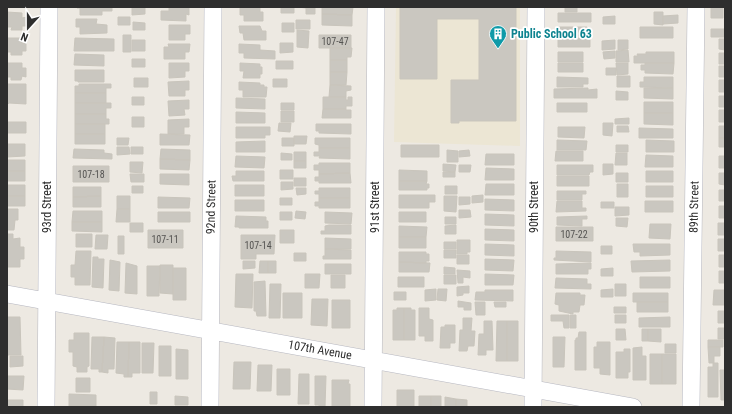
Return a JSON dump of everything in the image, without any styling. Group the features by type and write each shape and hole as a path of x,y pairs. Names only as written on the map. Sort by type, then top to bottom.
{"street":[{"name":"93rd Street","path":"46,407 49,7"},
{"name":"92nd Street","path":"210,407 214,7"},
{"name":"91st Street","path":"373,407 376,7"},
{"name":"90th Street","path":"533,407 536,7"},
{"name":"89th Street","path":"691,407 696,7"},
{"name":"107th Avenue","path":"7,294 633,407"}],"shaded area":[{"path":"396,7 520,7 520,146 394,142"}],"building":[{"path":"77,7 112,7 112,11 102,11 102,15 80,15 80,8"},
{"path":"132,7 145,7 145,14 132,15"},
{"path":"169,7 189,7 189,15 186,14 186,21 161,20 161,11 169,11"},
{"path":"240,7 260,7 260,12 263,12 263,21 244,21 244,15 240,15"},
{"path":"281,7 294,7 294,13 281,13"},
{"path":"298,7 315,8 315,14 306,14 306,8"},
{"path":"322,7 353,7 352,15 322,14"},
{"name":"Public School 63","path":"400,7 516,7 516,121 459,121 459,123 451,123 451,80 479,80 479,19 437,19 437,79 400,79"},
{"path":"565,7 577,7 577,12 565,12"},
{"path":"711,7 723,7 723,18 711,18"},
{"path":"7,12 22,13 22,18 27,17 26,26 22,26 22,30 11,30 12,27 7,27"},
{"path":"654,12 663,12 663,25 654,24"},
{"path":"558,13 591,13 591,22 558,22"},
{"path":"322,14 352,15 352,26 322,25"},
{"path":"678,15 678,23 663,24 663,16"},
{"path":"615,16 615,24 603,24 603,17"},
{"path":"118,17 130,17 130,25 118,25"},
{"path":"76,19 97,19 96,24 107,25 107,33 80,34 80,27 76,27"},
{"path":"296,20 310,20 310,29 296,29"},
{"path":"133,22 145,23 145,30 133,30"},
{"path":"282,23 294,23 294,32 282,32"},
{"path":"169,25 190,25 190,34 185,34 185,40 169,40"},
{"path":"239,26 260,26 262,31 266,31 266,40 244,40 243,33 240,33"},
{"path":"558,27 587,27 587,30 583,30 583,36 558,36"},
{"path":"640,27 673,27 673,38 640,38"},
{"path":"711,29 724,29 724,37 711,37"},
{"path":"297,30 309,31 308,48 297,47"},
{"path":"123,35 131,35 131,52 123,52"},
{"path":"319,35 351,35 351,48 319,48"},
{"path":"7,38 22,38 22,43 26,43 26,51 22,51 22,55 11,55 11,52 7,52"},
{"path":"75,38 114,39 114,51 74,51"},
{"path":"558,38 590,38 590,47 558,47"},
{"path":"719,39 725,39 725,50 719,49"},
{"path":"132,40 145,40 145,51 132,51"},
{"path":"615,40 615,49 602,50 602,41"},
{"path":"618,40 628,40 628,49 618,50"},
{"path":"280,43 293,43 293,52 280,53"},
{"path":"168,44 190,44 189,52 185,52 185,59 164,59 164,47 169,47"},
{"path":"239,44 260,45 260,50 275,51 275,59 244,58 244,53 239,53"},
{"path":"330,48 352,48 351,57 347,57 347,60 330,60"},
{"path":"628,50 629,62 616,62 616,51"},
{"path":"615,51 615,58 604,59 603,52"},
{"path":"558,52 583,52 583,62 558,62"},
{"path":"646,52 674,52 674,63 634,63 634,56 638,56 637,54 646,54"},
{"path":"719,53 725,53 725,64 719,64"},
{"path":"75,54 104,55 104,66 74,65"},
{"path":"132,59 145,59 145,67 132,67"},
{"path":"330,60 347,60 347,72 330,72"},
{"path":"276,61 293,61 293,69 276,69"},
{"path":"7,63 22,63 22,68 26,68 26,77 22,76 21,80 11,80 11,77 7,77"},
{"path":"169,63 189,63 189,71 185,71 185,77 169,78"},
{"path":"240,63 260,64 260,67 262,67 262,74 260,74 260,78 243,78 244,71 240,71"},
{"path":"558,63 583,63 583,72 558,72"},
{"path":"616,63 628,63 628,74 617,75"},
{"path":"645,63 674,63 673,74 645,73 645,70 641,70 641,65 645,65"},
{"path":"719,66 725,66 725,77 719,77"},
{"path":"606,68 616,68 616,75 606,75"},
{"path":"75,70 104,70 104,82 75,81"},
{"path":"330,72 347,72 346,85 330,85"},
{"path":"617,76 630,76 630,87 617,87"},
{"path":"557,77 588,78 588,84 583,84 583,87 557,87"},
{"path":"644,77 673,77 673,88 640,87 640,82 644,82"},
{"path":"134,78 148,78 148,87 134,87"},
{"path":"273,79 287,79 287,87 273,87"},
{"path":"719,80 725,80 725,92 719,92"},
{"path":"189,81 189,90 185,90 185,96 169,96 168,82"},
{"path":"239,82 260,83 260,85 264,85 264,87 267,87 266,97 243,97 243,90 239,90"},
{"path":"7,84 26,84 26,104 9,103 7,105"},
{"path":"79,84 111,84 111,88 106,88 106,93 75,93 75,86 79,86"},
{"path":"330,85 351,86 351,90 346,91 346,97 329,97"},
{"path":"588,88 588,90 597,89 597,98 554,98 554,89"},
{"path":"644,88 673,88 673,99 644,98"},
{"path":"616,91 628,92 628,100 616,100"},
{"path":"75,93 106,93 106,103 75,103"},
{"path":"719,96 725,96 725,107 719,107"},
{"path":"132,97 144,97 144,105 132,105"},
{"path":"323,97 346,97 346,100 348,100 348,97 352,97 352,106 346,106 346,109 323,109"},
{"path":"236,98 265,99 265,109 236,108"},
{"path":"189,100 189,109 184,109 185,115 169,116 168,101"},
{"path":"644,102 673,102 673,113 644,113"},
{"path":"75,103 111,103 111,108 106,108 106,114 75,114"},
{"path":"281,103 294,103 294,110 281,110"},
{"path":"557,103 587,103 587,112 557,112"},
{"path":"323,109 351,110 351,118 322,118"},
{"path":"719,110 725,110 725,122 719,122"},
{"path":"281,111 294,111 294,122 281,122"},
{"path":"236,112 265,113 265,123 236,123"},
{"path":"644,113 673,113 673,125 644,124"},
{"path":"75,114 106,114 106,119 109,119 109,124 75,124"},
{"path":"132,117 144,117 144,127 132,127"},
{"path":"629,118 629,124 615,124 615,119"},
{"path":"189,119 189,127 184,127 184,134 168,134 168,120"},
{"path":"7,122 26,122 26,133 7,133"},
{"path":"279,123 291,123 290,132 278,131"},
{"path":"603,123 613,123 612,136 603,135"},
{"path":"75,124 105,124 105,134 75,134"},
{"path":"316,124 351,124 351,134 319,133 319,131 316,131"},
{"path":"617,126 628,126 629,132 617,132"},
{"path":"719,126 725,126 725,138 719,138"},
{"path":"236,127 270,127 270,135 265,135 265,138 236,138"},
{"path":"558,127 585,127 584,138 558,137"},
{"path":"639,128 673,129 673,138 639,138"},
{"path":"75,134 105,134 105,144 75,144"},
{"path":"160,134 190,135 189,145 160,145"},
{"path":"294,136 307,136 306,144 294,144"},
{"path":"117,138 129,138 128,145 117,145"},
{"path":"282,138 294,138 294,146 282,146"},
{"path":"315,138 350,138 350,148 319,148 319,145 315,144"},
{"path":"719,138 725,138 725,147 719,147"},
{"path":"557,140 587,141 586,150 557,150"},
{"path":"646,140 674,141 674,152 646,152"},
{"path":"265,141 265,152 236,152 236,142"},
{"path":"7,144 25,144 25,156 7,157"},
{"path":"401,145 439,145 439,157 401,157"},
{"path":"616,145 628,145 628,152 616,152"},
{"path":"117,147 129,147 130,154 117,155"},
{"path":"131,147 143,147 143,154 131,154"},
{"path":"319,148 350,148 350,159 319,158 320,156 314,156 314,152 319,152"},
{"path":"74,149 104,150 104,153 112,154 112,159 73,158"},
{"path":"161,149 190,150 190,160 160,159"},
{"path":"447,150 458,151 458,162 447,162"},
{"path":"469,150 470,156 459,157 459,151"},
{"path":"556,151 583,151 583,161 555,161"},
{"path":"294,152 306,152 306,161 294,161"},
{"path":"281,153 292,154 292,160 281,160"},
{"path":"616,153 627,153 627,165 615,165"},
{"path":"486,154 514,154 514,165 485,165"},
{"path":"646,155 673,156 673,167 645,167"},
{"path":"236,156 265,157 264,168 235,167"},
{"path":"719,156 725,156 725,168 719,168"},
{"path":"160,159 190,160 189,170 160,169"},
{"path":"7,160 25,160 25,171 7,171"},
{"path":"294,161 306,161 306,168 294,168"},
{"path":"130,162 143,162 142,173 130,172"},
{"path":"319,163 350,163 350,173 319,174 319,170 314,170 314,165 319,165"},
{"path":"443,164 456,165 455,172 443,171"},
{"path":"603,164 613,164 613,174 603,175"},
{"path":"459,165 471,165 470,172 459,172"},
{"path":"557,165 593,165 593,172 590,172 589,175 557,175"},
{"path":"73,166 109,166 109,182 73,182"},
{"path":"486,168 514,169 514,180 485,180"},
{"path":"280,170 293,170 293,179 280,179"},
{"path":"399,170 427,171 427,181 399,181"},
{"path":"7,171 25,171 25,181 7,181"},
{"path":"236,171 264,171 264,181 233,181 232,176 236,176"},
{"path":"646,171 673,171 673,182 646,182"},
{"path":"443,172 455,172 455,177 443,177"},
{"path":"350,173 351,183 319,183 319,181 315,181 315,177 319,177 319,174"},
{"path":"616,173 628,173 628,182 616,182"},
{"path":"719,173 725,173 725,185 719,184"},
{"path":"130,174 144,174 144,182 131,182"},
{"path":"160,174 189,174 189,185 160,184"},
{"path":"557,176 589,176 589,186 557,186"},
{"path":"294,178 306,178 306,186 294,186"},
{"path":"399,181 427,181 426,184 429,184 429,188 427,188 427,190 399,190"},
{"path":"281,182 293,182 293,189 281,190"},
{"path":"486,184 514,184 514,195 485,195"},
{"path":"617,184 628,184 628,197 617,197"},
{"path":"7,185 25,185 25,196 7,196"},
{"path":"235,185 264,185 264,196 235,196"},
{"path":"132,186 143,186 143,193 132,193"},
{"path":"445,186 457,186 457,194 445,194"},
{"path":"646,186 673,186 673,197 646,197"},
{"path":"73,187 101,187 101,196 73,197"},
{"path":"296,188 306,188 306,194 297,195"},
{"path":"319,188 350,188 350,198 319,198 319,194 315,194 315,191 319,191"},
{"path":"719,190 725,190 725,201 719,201"},
{"path":"557,191 586,191 586,194 582,194 582,200 557,200"},
{"path":"399,195 435,195 435,202 429,202 429,208 399,208"},
{"path":"483,195 483,202 472,203 472,196"},
{"path":"7,196 25,196 25,206 7,206"},
{"path":"101,196 101,207 73,207 73,197"},
{"path":"117,196 130,196 130,209 117,209"},
{"path":"444,196 457,196 456,212 444,211"},
{"path":"158,197 190,198 189,208 158,208"},
{"path":"459,197 470,197 470,204 459,205"},
{"path":"280,198 292,198 292,205 280,205"},
{"path":"319,198 350,198 350,208 319,208 319,206 315,206 315,202 319,202"},
{"path":"485,199 514,200 514,211 485,210"},
{"path":"235,200 264,200 264,211 235,211"},
{"path":"557,201 582,201 582,208 586,208 586,211 556,212"},
{"path":"645,201 673,201 673,212 645,212"},
{"path":"601,202 614,202 614,208 601,208"},
{"path":"719,206 725,206 725,218 719,218"},
{"path":"615,207 629,207 629,215 615,216"},
{"path":"7,209 18,209 18,220 15,220 14,230 7,230"},
{"path":"117,209 130,209 130,222 116,222"},
{"path":"459,210 470,210 471,217 459,218"},
{"path":"73,211 102,211 102,222 72,222"},
{"path":"296,211 306,212 305,219 295,218"},
{"path":"158,212 190,212 190,222 158,222"},
{"path":"280,212 292,212 292,220 280,220"},
{"path":"325,212 352,213 351,224 325,223"},
{"path":"399,212 426,212 426,222 399,222"},
{"path":"485,214 514,215 514,226 485,225"},
{"path":"236,216 266,217 266,221 268,221 268,228 235,227"},
{"path":"587,216 587,219 582,219 582,226 557,225 557,217"},
{"path":"445,217 456,217 456,224 445,224"},
{"path":"616,218 628,218 627,227 616,226"},
{"path":"72,222 102,222 102,232 72,231"},
{"path":"130,223 143,223 143,232 130,232"},
{"path":"718,223 725,223 725,235 718,235"},
{"path":"650,224 671,224 670,239 649,238"},
{"path":"351,225 351,234 321,234 321,231 325,231 325,226"},
{"path":"456,225 456,234 445,234 445,226"},
{"path":"399,226 427,227 426,237 399,237"},
{"path":"556,227 593,227 593,241 556,241"},
{"path":"485,229 514,230 514,241 485,240"},
{"path":"148,230 183,230 183,248 148,248"},
{"path":"280,230 294,230 294,243 280,243"},
{"path":"7,234 13,234 13,239 20,238 20,247 24,247 24,259 20,259 20,267 7,267"},
{"path":"76,234 92,234 92,247 76,247"},
{"path":"96,235 108,235 107,249 95,249"},
{"path":"241,235 275,235 274,254 256,254 256,259 241,259"},
{"path":"118,236 124,236 124,254 118,254"},
{"path":"399,237 426,237 426,248 399,248"},
{"path":"325,238 351,239 351,249 325,249"},
{"path":"718,239 725,239 725,251 718,251"},
{"path":"457,240 470,240 470,252 467,252 467,254 457,254"},
{"path":"444,242 456,242 456,249 444,249"},
{"path":"485,244 514,245 514,256 485,255"},
{"path":"633,244 670,244 670,255 640,256 640,252 634,252"},
{"path":"601,246 612,246 612,254 601,254"},
{"path":"325,249 351,250 351,259 323,259 323,256 325,256"},
{"path":"444,250 456,250 456,258 444,258"},
{"path":"76,251 91,251 90,285 75,285 75,277 71,277 71,265 75,265"},
{"path":"556,251 591,252 591,262 554,260 554,258 556,258"},
{"path":"399,252 426,252 426,254 429,254 429,261 426,261 426,263 399,262"},
{"path":"294,253 306,253 306,261 294,261"},
{"path":"457,255 469,255 469,264 457,264"},
{"path":"719,255 725,255 725,267 719,267"},
{"path":"93,257 104,259 103,288 92,287"},
{"path":"485,259 514,260 513,271 485,270"},
{"path":"110,260 120,262 119,291 109,290"},
{"path":"670,260 670,271 632,272 631,261"},
{"path":"243,261 255,261 255,268 243,269"},
{"path":"260,261 268,261 268,273 259,273"},
{"path":"268,261 276,261 276,273 268,273"},
{"path":"399,262 430,263 429,272 399,272"},
{"path":"126,263 137,266 137,294 125,293"},
{"path":"591,263 591,269 588,269 588,274 556,274 556,264"},
{"path":"325,264 351,264 351,274 325,274"},
{"path":"160,265 173,265 173,294 160,293"},
{"path":"147,266 160,266 159,296 147,296"},
{"path":"444,267 455,268 455,274 444,274"},
{"path":"173,268 186,268 186,300 173,300"},
{"path":"613,268 613,276 601,276 601,269"},
{"path":"457,270 470,271 470,278 463,277 463,283 458,283"},
{"path":"719,271 725,271 725,283 719,283"},
{"path":"236,274 253,274 252,308 235,307"},
{"path":"305,274 320,274 319,288 305,288"},
{"path":"485,274 514,275 513,285 485,285"},
{"path":"331,275 345,275 345,288 331,288"},
{"path":"444,275 456,275 456,284 444,284"},
{"path":"398,277 424,277 424,287 398,287"},
{"path":"640,277 670,277 670,288 640,288"},
{"path":"556,278 587,279 587,284 591,284 591,289 555,288"},
{"path":"265,281 266,316 257,316 256,311 254,311 254,282"},
{"path":"270,284 281,284 280,318 269,318"},
{"path":"615,284 626,284 626,296 615,296"},
{"path":"469,286 469,293 463,293 463,295 457,296 457,287"},
{"path":"436,289 436,300 425,301 425,290"},
{"path":"438,289 447,289 446,301 437,300"},
{"path":"613,289 613,297 601,297 601,290"},
{"path":"485,290 513,290 513,301 475,300 476,292 485,292"},
{"path":"714,290 725,290 725,305 713,305"},
{"path":"394,292 406,292 406,300 394,300"},
{"path":"283,293 302,293 302,318 283,318"},
{"path":"556,293 580,293 580,295 585,295 584,305 580,305 579,312 573,312 573,314 559,311 559,305 555,304"},
{"path":"633,293 668,293 668,302 633,302"},
{"path":"312,299 328,299 327,326 311,325"},
{"path":"332,300 350,300 350,328 332,328"},
{"path":"458,301 471,303 471,310 464,310 464,307 458,307"},
{"path":"475,302 485,302 485,315 476,315"},
{"path":"494,302 506,302 506,307 495,307"},
{"path":"637,302 668,302 668,312 637,312"},
{"path":"614,307 626,307 626,313 614,313"},
{"path":"397,308 404,308 404,340 393,340 393,310 397,310"},
{"path":"404,308 411,308 411,310 415,310 415,340 404,340"},
{"path":"419,308 429,308 429,319 433,320 433,341 425,341 425,336 419,336"},
{"path":"718,311 725,311 725,323 718,323"},
{"path":"551,315 569,315 569,328 564,328 563,321 551,321"},
{"path":"570,315 576,315 576,328 570,328"},
{"path":"615,315 626,315 626,323 615,323"},
{"path":"7,317 20,317 21,355 7,355"},
{"path":"670,317 670,327 639,327 639,318"},
{"path":"463,318 472,318 471,331 475,331 474,346 468,346 467,351 459,351 460,330 463,330"},
{"path":"484,321 492,321 493,350 486,350 486,355 478,355 479,334 484,334"},
{"path":"497,321 507,321 507,361 496,361"},
{"path":"507,321 518,321 518,361 507,361"},
{"path":"445,325 455,325 455,343 450,343 450,348 440,348 441,327 445,327"},
{"path":"718,328 725,328 725,339 718,339"},
{"path":"616,329 625,329 626,340 616,340"},
{"path":"642,329 648,329 648,341 642,341"},
{"path":"648,329 661,329 661,342 648,341"},
{"path":"579,332 586,332 586,370 575,370 575,340 578,338"},
{"path":"74,333 89,333 89,366 87,367 87,372 77,372 77,367 73,366 73,352 69,352 69,340 74,340"},
{"path":"92,337 104,337 102,372 99,372 99,369 91,369"},
{"path":"104,337 115,338 114,369 108,369 108,373 102,372"},
{"path":"553,337 565,337 564,367 553,367"},
{"path":"708,340 723,340 723,347 708,347"},
{"path":"117,342 129,342 128,377 124,377 124,374 116,373"},
{"path":"129,342 140,342 140,373 132,373 132,377 128,377"},
{"path":"597,342 610,342 610,375 600,374 600,368 594,368 594,347 597,347"},
{"path":"142,343 154,343 153,373 142,373"},
{"path":"665,344 676,344 676,353 665,353"},
{"path":"159,346 171,346 171,376 159,376"},
{"path":"642,347 642,356 646,356 646,380 633,380 633,348"},
{"path":"708,347 720,347 720,356 714,356 714,363 709,363"},
{"path":"176,349 188,350 188,379 176,379"},
{"path":"624,349 630,349 630,372 628,372 628,378 616,378 616,352 624,352"},
{"path":"650,354 662,354 662,384 650,384"},
{"path":"662,354 676,354 676,384 662,384"},
{"path":"10,356 23,356 23,366 10,367"},
{"path":"234,362 251,362 250,389 233,389"},
{"path":"713,363 718,363 718,397 708,397 708,367 713,367"},
{"path":"258,365 272,365 271,391 257,391"},
{"path":"277,369 290,369 290,395 277,395"},
{"path":"720,370 725,370 725,400 721,400"},
{"path":"299,374 309,374 309,404 298,404"},
{"path":"7,376 24,376 23,390 7,389"},
{"path":"315,376 326,376 325,407 315,405"},
{"path":"76,378 90,378 90,392 76,392"},
{"path":"332,380 349,380 350,407 332,407"},
{"path":"397,390 414,390 414,407 397,407"},
{"path":"150,392 157,392 157,404 150,404"},
{"path":"69,394 96,395 96,406 69,406"},
{"path":"175,396 188,397 188,405 175,405"},
{"path":"419,396 431,396 431,407 419,407"},
{"path":"431,396 441,396 441,407 431,407"},
{"path":"445,397 456,399 456,407 445,407"},
{"path":"456,399 467,400 467,407 456,407"},
{"path":"7,400 23,400 23,407 7,407"}],"place":[{"name":"Public School 63","path":"498,49"}]}
